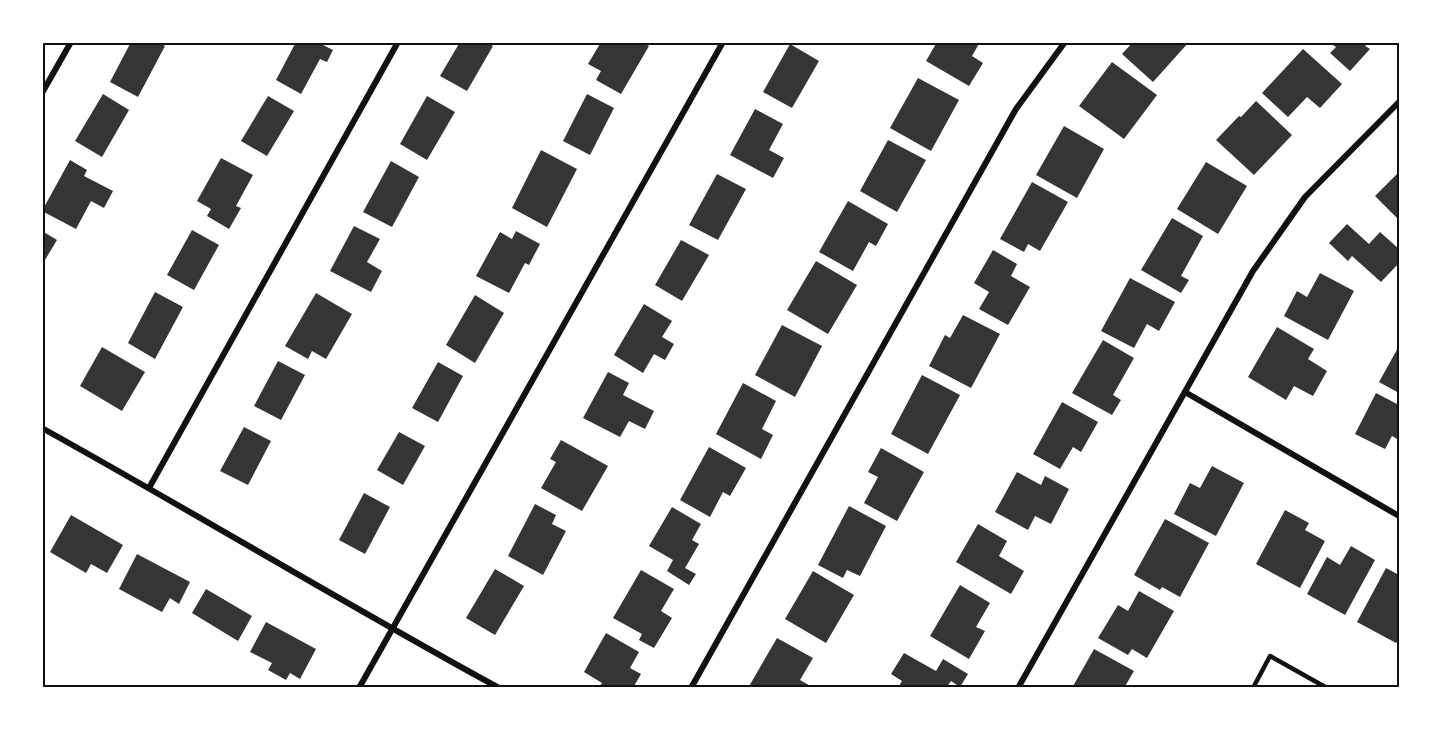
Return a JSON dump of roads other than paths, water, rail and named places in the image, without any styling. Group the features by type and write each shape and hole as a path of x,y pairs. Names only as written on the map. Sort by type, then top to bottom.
{"street":[{"path":"42,93 70,42"},
{"path":"149,488 398,42"},
{"path":"359,688 723,42"},
{"path":"691,688 1017,109 1065,42"},
{"path":"1018,688 1253,271 1305,197 1399,102"},
{"path":"1185,392 1399,516"},
{"path":"42,428 391,629 499,688"}],"lane":[{"path":"1253,688 1270,656 1327,688"}]}
